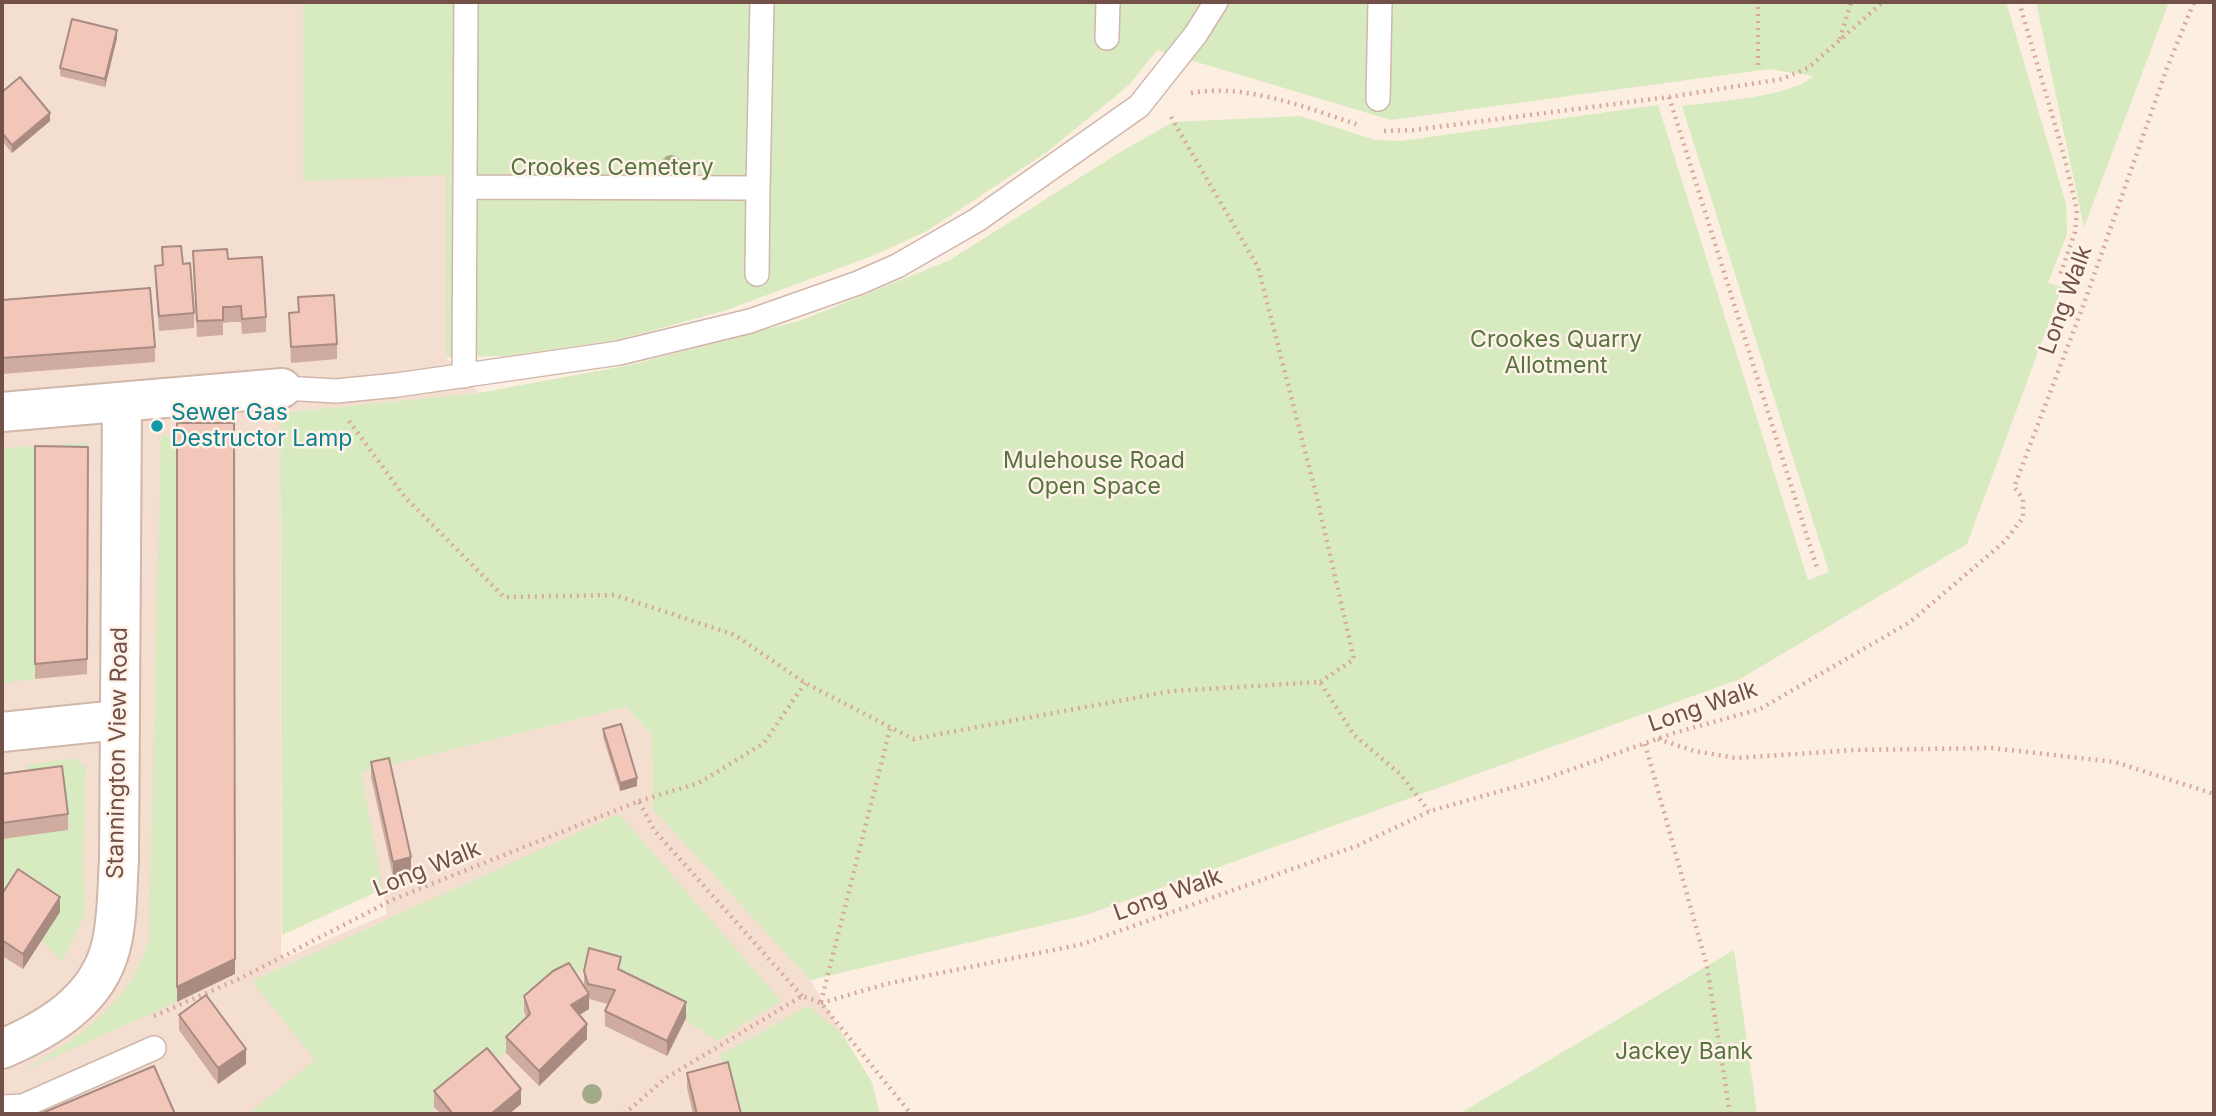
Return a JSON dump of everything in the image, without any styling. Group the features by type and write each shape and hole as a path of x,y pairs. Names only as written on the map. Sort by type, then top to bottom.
{"street":[{"path":"2,412 282,388"},
{"name":"Stannington View Road","path":"2,1049 42,1032 69,1012 86,994 110,950 119,860 122,403"},
{"path":"2,732 118,720"}],"lane":[{"path":"464,376 467,2"},
{"path":"757,274 762,2"},
{"path":"1107,38 1108,2"},
{"path":"282,388 336,391 569,362 682,339 750,321 858,283 897,266 977,220 1139,106 1196,34 1216,2"},
{"path":"1378,99 1380,2"},
{"path":"466,187 758,188"},
{"path":"2,1107 23,1106 154,1048"}],"path":[{"path":"1758,2 1758,65"},
{"path":"1839,40 1851,2"},
{"path":"1139,106 1194,92 1228,90 1370,128 1396,131 1669,97 1782,79 1808,68 1883,2"},
{"path":"2019,2 2077,210 2075,232 2059,278"},
{"name":"Long Walk","path":"821,1003 886,984 1083,944 1359,845 1430,811 1547,778 1657,739 1760,709 1910,622 2004,542 2023,518 2023,499 2014,487 2082,309 2167,68 2194,2"},
{"path":"1669,97 1817,568"},
{"path":"336,391 351,426 404,496 504,597 615,595 735,635 805,683 913,739 1172,691 1320,682 1353,659 1316,494 1258,267 1162,100"},
{"path":"1320,682 1354,735 1400,774 1430,811"},
{"name":"Long Walk","path":"142,1022 243,977 394,898 450,879 639,801 699,783 764,743 805,683"},
{"path":"821,1003 890,729"},
{"path":"1657,739 1694,751 1736,758 1855,750 1992,748 2115,762 2214,794"},
{"path":"1645,744 1707,966 1730,1114"},
{"path":"639,801 654,830 802,996 821,1003 911,1114"},
{"path":"624,1114 666,1079 802,996"}],"shaded area":[{"path":"2,2 303,2 303,181 446,174 446,357 479,393 280,413 281,960 387,914 361,772 626,707 652,735 653,809 810,980 872,1083 880,1114 2,1114"}],"green space":[{"path":"303,2 2006,2 2066,204 2067,234 2048,283 2062,287 1967,544 1740,679 1086,915 810,980 653,809 652,735 626,707 361,772 383,889 282,935 280,413 479,393 630,365 802,320 950,260 1117,154 1173,122 1300,116 1375,140 1401,141 1658,105 1808,580 1829,572 1682,106 1770,94 1814,76 1769,69 1391,120 1157,50 1129,85 1047,152 927,231 872,256 724,311 617,340 505,356 446,357 446,175 303,181"},
{"path":"2036,2 2169,2 2084,227"},
{"path":"161,435 177,438 177,1002 20,1072 80,1033 115,1002 140,963 149,940"},
{"path":"88,443 88,462 36,462 35,679 2,683 2,448"},
{"path":"74,758 86,768 83,859 85,914 62,962 42,941 60,912 2,909 2,839 68,829 29,786 27,765"},
{"path":"619,814 781,1001 717,1041 589,964 569,979 530,1029 506,1053 487,1063 428,1114 248,1114 315,1060 252,981"},
{"name":"Jackey Bank","path":"1734,950 1757,1114 1459,1114 1707,966"},
{"path":"808,1006 843,1035 872,1083 880,1114 737,1114 720,1055"}],"building":[{"path":"72,19 117,30 105,79 60,68"},
{"path":"20,77 50,113 12,145 2,133 2,92"},
{"path":"181,246 183,264 190,263 194,313 159,316 155,266 163,265 162,247"},
{"path":"227,249 228,259 262,257 266,317 242,319 241,306 223,307 223,320 197,321 193,251"},
{"path":"150,288 155,347 2,358 2,300"},
{"path":"334,295 337,344 291,347 289,313 299,312 298,297"},
{"path":"177,423 234,423 235,959 177,987"},
{"path":"35,446 88,447 87,659 35,664"},
{"path":"621,724 637,778 620,783 603,729"},
{"path":"389,758 411,857 393,862 371,762"},
{"path":"62,766 68,814 2,823 2,774"},
{"path":"18,869 60,897 23,954 2,940 2,894"},
{"path":"589,948 621,957 618,969 686,1002 667,1041 605,1011 615,990 588,984 584,971"},
{"path":"569,963 589,994 571,1005 587,1024 539,1071 506,1037 530,1014 524,996 553,971"},
{"path":"206,995 246,1049 218,1068 179,1015"},
{"path":"487,1048 521,1089 491,1114 453,1114 434,1091"},
{"path":"728,1062 741,1114 697,1114 687,1073"},
{"path":"154,1066 175,1114 40,1114"}],"place":[{"name":"Sewer Gas Destructor Lamp","path":"157,426"}],"park label":[{"name":"Crookes Cemetery","path":"612,168"},
{"name":"Crookes Quarry Allotment","path":"1556,353"},
{"name":"Mulehouse Road Open Space","path":"1094,474"}]}
